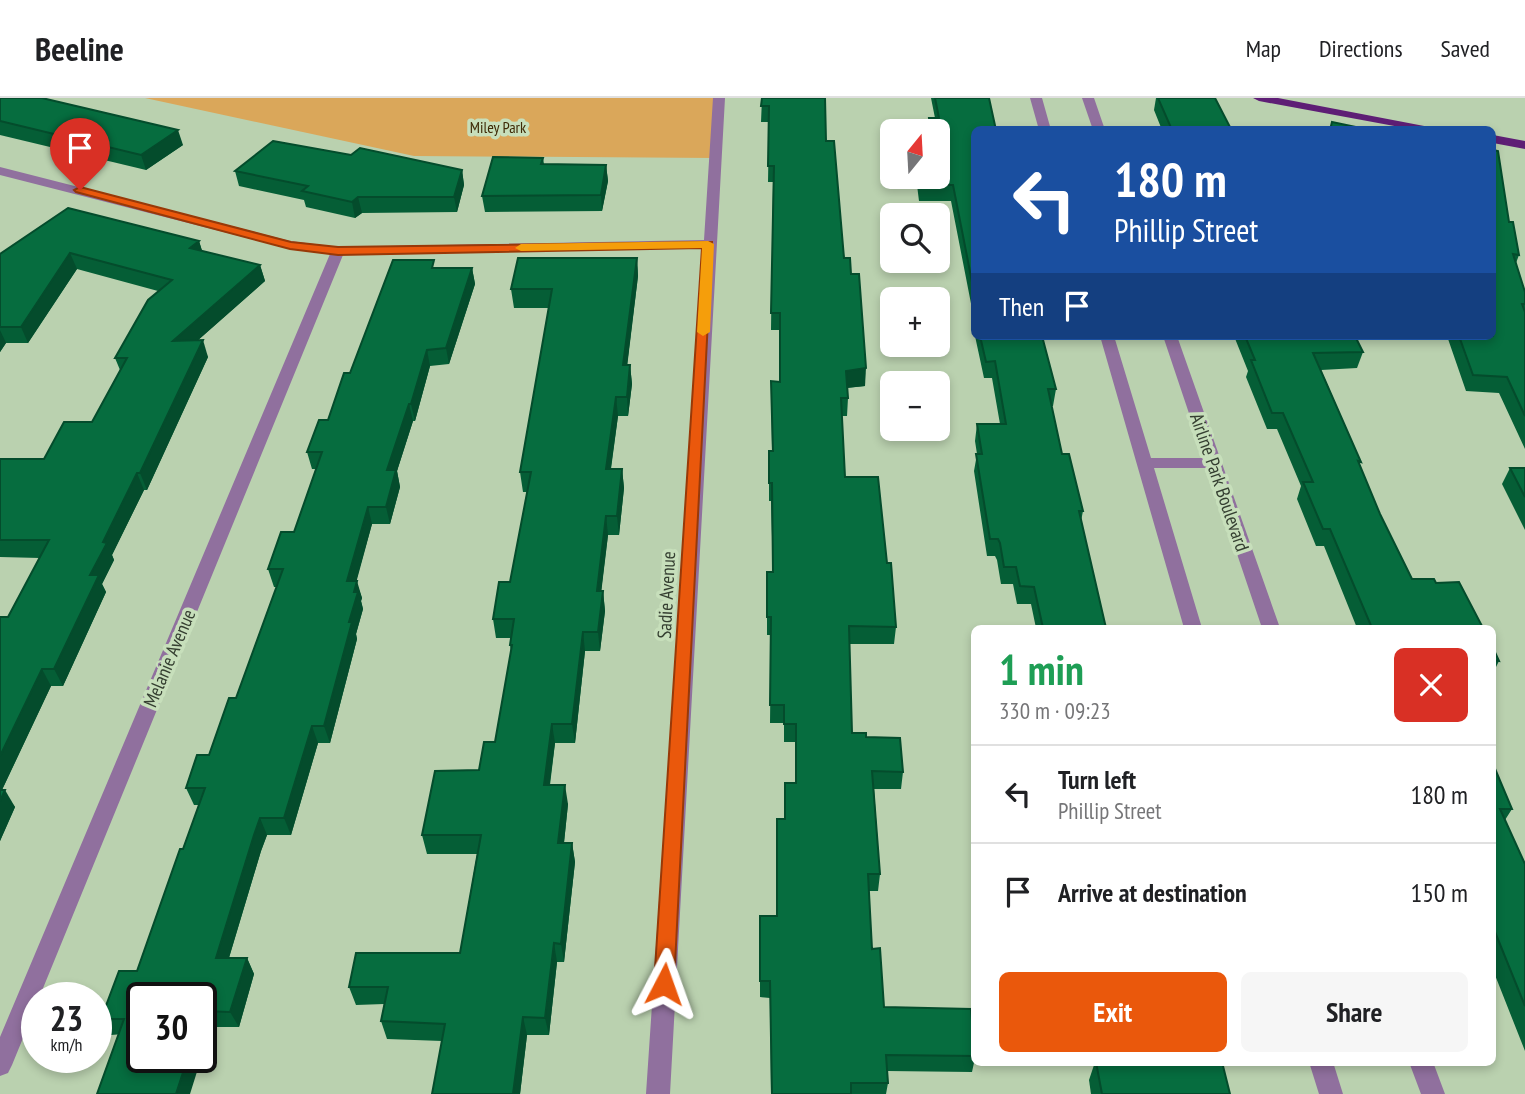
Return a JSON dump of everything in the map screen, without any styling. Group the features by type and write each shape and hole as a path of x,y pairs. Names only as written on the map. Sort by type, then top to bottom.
{"main road":[{"path":"1259,98 1416,126"},
{"path":"1496,140 1525,145"}],"street":[{"name":"Sadie Avenue","path":"658,1094 719,98"},
{"path":"1036,98 1044,126"},
{"path":"1088,98 1098,126"},
{"path":"3,175 290,246 338,251 708,244"},
{"name":"Melanie Avenue","path":"0,1065 338,251"},
{"path":"1108,340 1192,625"},
{"name":"Airline Park Boulevard","path":"1171,340 1270,625"},
{"path":"1144,463 1214,463"},
{"path":"1322,1066 1331,1094"},
{"path":"1422,1066 1433,1094"}],"green space":[{"name":"Miley Park","path":"145,98 719,98 715,158 414,156"}],"building":[{"path":"0,98 42,98 178,130 141,155 0,121"},
{"path":"762,98 825,98 826,141 834,141 844,258 850,258 851,274 859,274 866,368 846,371 848,398 841,398 845,477 878,477 887,563 891,563 896,627 849,626 852,733 866,733 866,737 900,738 903,772 872,771 880,874 868,874 872,949 880,948 884,1007 971,1009 971,1056 886,1055 888,1083 851,1083 851,1094 772,1094 770,981 760,981 760,916 777,916 777,819 785,819 785,783 796,783 796,724 784,724 784,705 770,705 771,617 767,617 767,572 773,572 769,451 773,451 771,381 780,382 780,313 771,313 774,166 768,166 769,106 761,106"},
{"path":"935,98 989,98 995,126 971,126 971,277 953,185 950,185 950,119 929,118 939,118"},
{"path":"1158,98 1215,98 1229,126 1170,126"},
{"path":"1332,122 1351,126 1331,126"},
{"path":"273,141 351,155 360,148 462,170 454,197 358,197 352,202 302,191 308,186 235,171"},
{"path":"1496,151 1509,222 1513,222 1519,255 1513,254 1525,292 1525,304 1522,304 1525,312 1525,416 1507,377 1473,375 1460,340 1496,340"},
{"path":"493,157 543,158 541,164 606,165 601,195 482,196"},
{"path":"68,208 199,241 190,248 260,265 173,341 203,340 140,473 137,473 103,542 107,543 90,575 99,575 54,669 42,669 0,756 0,617 8,617 49,540 0,540 0,459 44,459 64,422 92,422 127,358 115,358 148,300 172,280 70,253 21,327 0,327 0,254"},
{"path":"518,258 637,258 623,365 630,365 627,397 616,397 606,469 622,469 617,516 606,516 597,591 603,591 598,632 583,632 572,724 552,724 544,785 565,785 558,843 572,843 561,944 554,943 545,1018 523,1017 513,1094 432,1094 445,1024 381,1021 388,987 349,987 356,953 460,953 481,835 422,835 435,771 479,770 484,742 495,742 512,645 514,619 493,619 499,582 510,582 531,472 520,472 552,289 511,289"},
{"path":"393,260 434,260 432,268 472,268 446,348 427,350 387,470 396,470 386,507 368,507 347,581 357,581 354,592 358,592 349,622 352,622 324,726 312,726 284,818 260,818 254,835 216,958 247,958 230,1012 217,1012 217,982 126,982 126,1073 183,1073 176,1094 97,1094 105,1073 112,1073 112,1052 124,1019 112,1019 112,990 119,971 137,971 180,849 183,849 205,788 186,788 197,755 209,755 229,698 236,698 283,569 268,569 281,532 294,532 322,452 307,452 319,420 328,420 344,373 350,373"},
{"path":"981,340 1043,340 1056,389 1048,389 1062,454 1069,454 1105,625 1042,625 1034,587 1020,586 1016,567 1004,567 998,539 990,539 976,454 982,454 977,424 1006,424 995,361 986,362"},
{"path":"1247,340 1357,340 1363,352 1313,353 1361,462 1358,461 1380,514 1412,579 1434,579 1436,583 1459,582 1481,625 1371,625 1330,529 1323,529 1303,482 1313,482 1283,413 1272,413 1251,360 1255,360"},
{"path":"1510,468 1525,468 1525,497"},
{"path":"1496,771 1512,809 1500,809 1525,864 1525,1006 1496,934"},
{"path":"1097,1066 1223,1066 1230,1094 1102,1094"}],"slow traffic":[{"path":"521,248 708,244 703,332"}],"route":[{"path":"80,190 290,246 338,251 708,244 664,984"}]}
